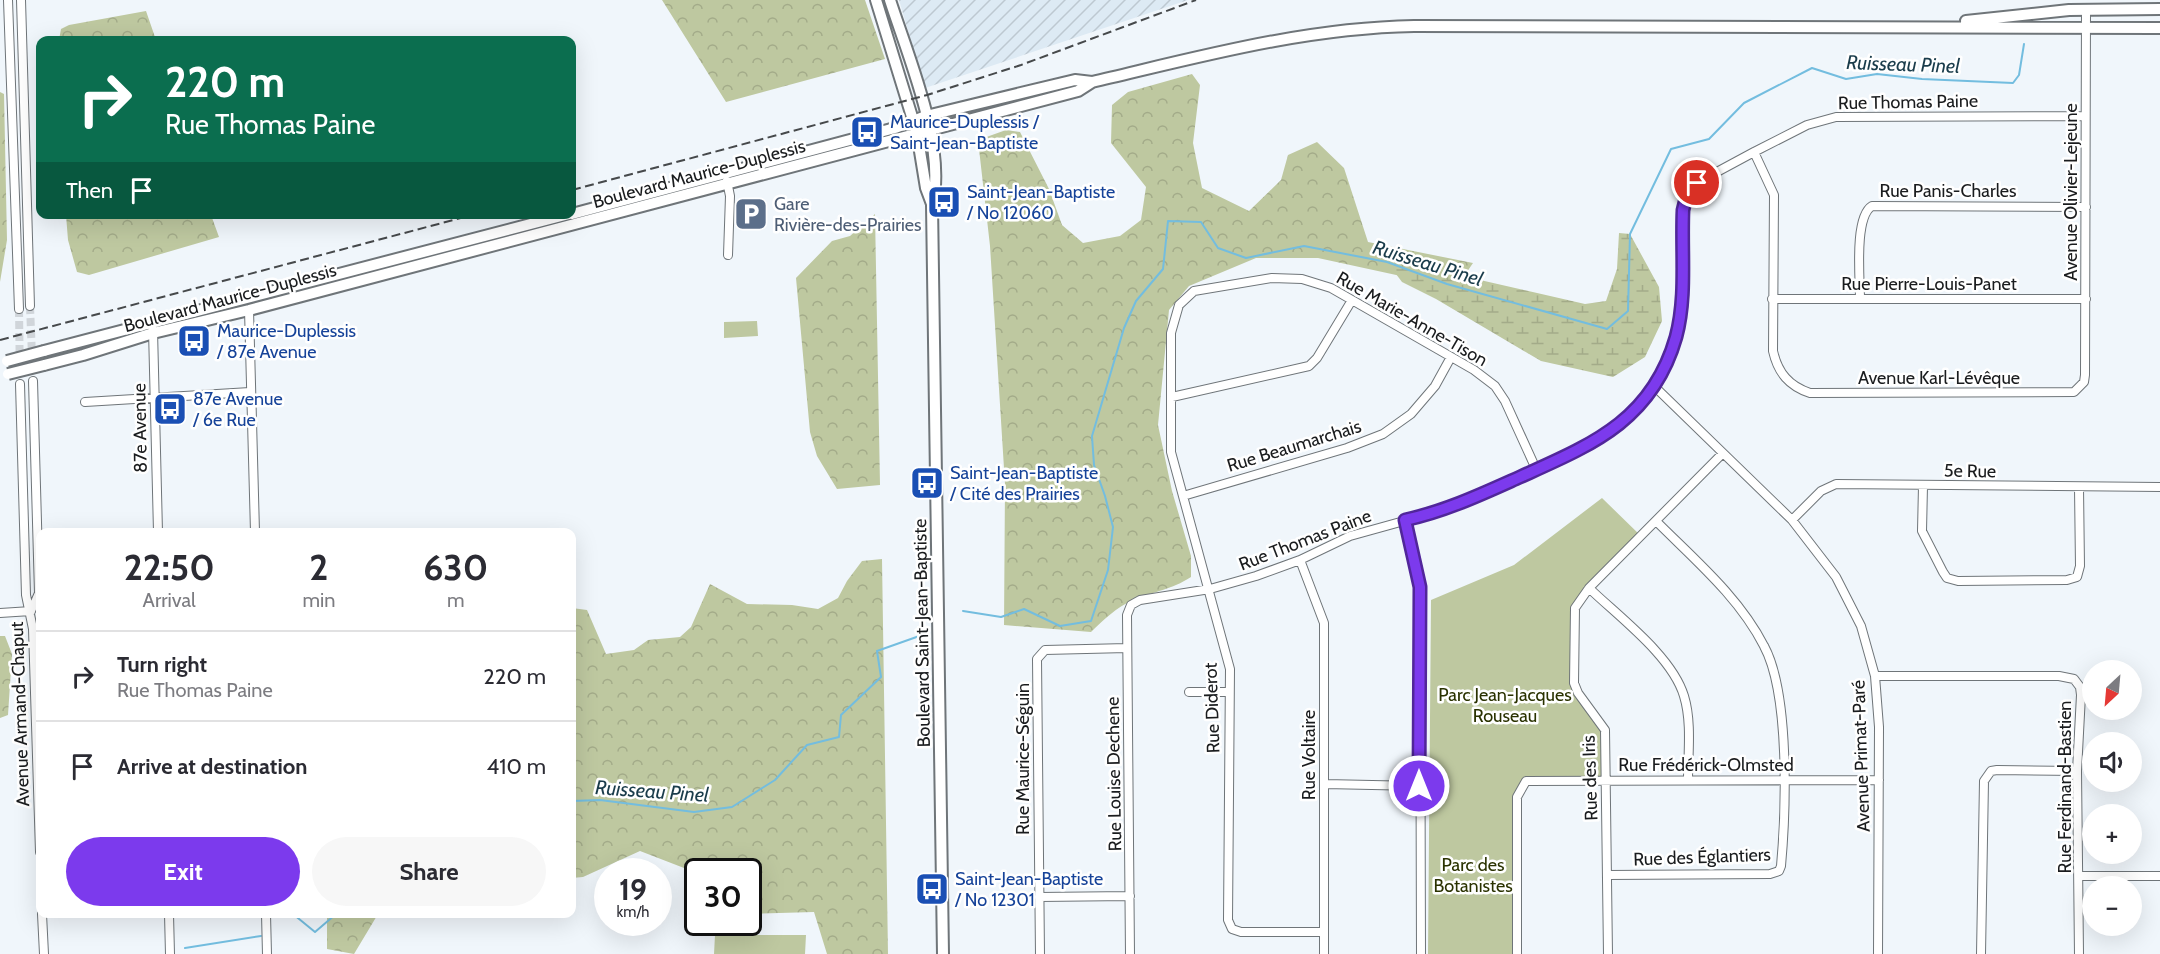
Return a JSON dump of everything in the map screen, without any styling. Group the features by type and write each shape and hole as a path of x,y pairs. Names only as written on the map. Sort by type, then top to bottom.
{"street":[{"path":"8,0 19,309"},
{"path":"21,0 30,306"},
{"name":"Boulevard Saint-Jean-Baptiste","path":"876,0 916,133 926,188 932,205"},
{"name":"Boulevard Saint-Jean-Baptiste","path":"890,0 926,116 937,185 932,205 942,954"},
{"name":"Boulevard Maurice-Duplessis","path":"1915,27 2086,10 2160,9"},
{"name":"Avenue Olivier-Lejeune","path":"2085,375 2086,10"},
{"name":"Boulevard Maurice-Duplessis","path":"576,213 916,133 1078,91 1092,82 1255,43 1351,29 1414,26 2160,28"},
{"name":"Boulevard Maurice-Duplessis","path":"4,362 44,351 249,310 726,178 895,128 926,116 1075,80 1092,82"},
{"name":"Rue Thomas Paine","path":"1140,600 1210,589 1300,560 1350,536 1451,507 1576,452 1612,430 1654,386 1671,352 1680,315 1683,210 1686,198 1702,180 1754,152 1807,125 1836,117 2085,116"},
{"path":"1754,152 1773,195 1772,299"},
{"path":"726,178 730,196 728,255"},
{"name":"Rue Panis-Charles","path":"1860,299 1861,222 1866,209 1872,206 2086,207"},
{"name":"Boulevard Maurice-Duplessis","path":"4,375 83,356 153,328 552,219"},
{"name":"Rue Marie-Anne-Tison","path":"1186,297 1203,288 1272,278 1302,279 1331,288 1451,357 1495,386 1536,469"},
{"name":"Rue Diderot","path":"1186,297 1175,314 1171,333 1171,452 1230,669 1230,925 1241,932 1323,932"},
{"name":"Rue Pierre-Louis-Panet","path":"1772,299 2086,299"},
{"name":"Avenue Karl-Lévêque","path":"1772,299 1773,351 1785,379 1810,393 2067,394 2080,388 2085,375"},
{"path":"1172,397 1309,366 1317,358 1352,300"},
{"path":"249,310 255,528"},
{"name":"87e Avenue","path":"153,328 158,528"},
{"name":"Rue Beaumarchais","path":"1183,496 1347,448 1383,434 1411,414 1435,386 1451,357"},
{"name":"Avenue Armand-Chaput","path":"33,381 37,528"},
{"name":"Avenue Armand-Chaput","path":"20,384 26,589 31,611 36,745"},
{"name":"Avenue Primat-Paré","path":"1654,386 1792,520 1815,547 1845,592 1861,627 1875,676 1879,780 1878,954"},
{"path":"85,402 250,392"},
{"name":"Rue des Iris","path":"1608,954 1605,730 1578,693 1574,683 1575,608 1589,588 1722,454"},
{"name":"5e Rue","path":"1792,520 1821,491 1831,485 2160,487"},
{"path":"1923,486 1922,531 1947,578 1958,581 2067,580 2077,577 2080,566 2079,488"},
{"path":"1405,520 1420,587 1421,954"},
{"name":"Rue des Églantiers","path":"1607,874 1775,873 1781,866 1783,722 1777,685 1766,648 1731,598 1657,522"},
{"name":"Rue Voltaire","path":"1300,560 1324,623 1324,954"},
{"path":"1589,588 1655,651 1677,680 1688,713 1688,780"},
{"name":"Avenue Armand-Chaput","path":"31,611 36,600"},
{"name":"Rue Louise Dechene","path":"1130,954 1127,615 1131,605 1140,600"},
{"path":"0,613 31,611"},
{"name":"Rue Maurice-Séguin","path":"1040,954 1037,659 1045,650 1127,648"},
{"name":"Rue Ferdinand-Bastien","path":"1875,676 2071,677 2078,682 2081,695 2078,771 2079,954"},
{"path":"1189,692 1229,692"},
{"path":"1982,954 1984,781 1991,771 1997,770 2078,771"},
{"name":"Rue Frédérick-Olmsted","path":"1517,954 1517,797 1526,781 1879,780"},
{"path":"1324,784 1419,786"},
{"path":"2079,876 2160,876"},
{"path":"1039,897 1130,896"},
{"path":"42,918 44,954"},
{"path":"169,918 170,954"},
{"path":"266,918 267,954"}],"shaded area":[{"path":"899,0 1188,0 925,88"}],"green space":[{"path":"662,0 865,0 885,59 726,102"},
{"path":"146,11 155,36 60,36 61,29 69,25"},
{"path":"1192,74 1200,85 1193,143 1202,188 1249,211 1281,180 1288,155 1317,142 1344,168 1368,242 1473,263 1456,288 1318,258 1256,258 1189,286 1169,310 1158,425 1172,491 1191,556 1191,577 1177,585 1127,603 1110,614 1091,632 1004,625 1005,484 990,246 978,140 1006,130 1020,132 1049,189 1062,225 1083,243 1120,236 1141,220 1146,187 1111,143 1112,105 1128,92"},
{"path":"0,92 4,94 7,240 0,282"},
{"path":"875,214 880,485 837,489 817,456 810,432 796,278 832,241 850,236"},
{"path":"66,219 212,219 219,237 89,275 77,272 68,240"},
{"path":"1619,233 1630,234 1659,287 1662,321 1645,357 1613,377 1541,361 1436,299 1402,282 1387,262 1400,256 1467,277 1585,304 1606,301 1617,269"},
{"path":"757,321 758,336 724,338 724,322"},
{"name":"Parc Jean-Jacques Rouseau","path":"1602,498 1642,537 1575,608 1578,693 1605,730 1607,780 1527,780 1521,786 1517,954 1428,954 1431,600 1514,565"},
{"path":"882,559 888,954 827,954 814,912 762,914 762,858 684,858 684,868 672,863 672,858 658,858 640,851 625,858 594,858 594,872 576,878 576,609 587,610 606,654 634,650 648,640 680,637 691,627 710,584 747,604 792,605 818,609 838,598 862,561"},
{"path":"0,636 5,636 12,654 8,715 0,718"},
{"path":"327,918 376,918 354,954 327,949"},
{"path":"806,935 805,954 714,954 715,936"}],"waterway":[{"name":"Ruisseau Pinel","path":"963,611 1001,617 1024,609 1060,626 1091,621 1108,570 1113,527 1094,465 1092,436 1124,328 1136,301 1163,269 1168,221 1201,222 1218,248 1246,258 1304,246 1387,262 1447,284 1607,329 1628,311 1630,234 1671,149 1709,139 1744,103 1812,68 1846,79 1877,74 1922,79 2013,83 2019,75 2024,44"},
{"name":"Ruisseau Pinel","path":"576,801 600,800 694,812 732,807 775,780 807,745 839,737 841,715 881,677 877,651 925,634"},
{"name":"Ruisseau Pinel","path":"298,918 315,932 331,918"},
{"name":"Ruisseau Pinel","path":"185,948 261,936"}],"tunnel":[{"path":"30,306 33,381"},
{"path":"19,309 20,384"}],"railway":[{"path":"576,189 927,95 1021,65 1196,0"},
{"path":"0,340 457,219"}],"place":[{"name":"Maurice-Duplessis / Saint-Jean-Baptiste","path":"867,132"},
{"name":"Saint-Jean-Baptiste / No 12060","path":"944,202"},
{"name":"Gare Rivière-des-Prairies","path":"751,214"},
{"name":"Maurice-Duplessis / 87e Avenue","path":"194,341"},
{"name":"87e Avenue / 6e Rue","path":"170,409"},
{"name":"Saint-Jean-Baptiste / Cité des Prairies","path":"927,483"},
{"name":"Saint-Jean-Baptiste / No 12301","path":"932,889"}],"route":[{"path":"1419,786 1420,587 1405,520 1461,504 1576,452 1612,430 1634,410 1654,386 1676,337 1682,308 1683,210 1686,198 1697,183"}],"park label":[{"name":"Parc des Botanistes","path":"1473,875"}]}
